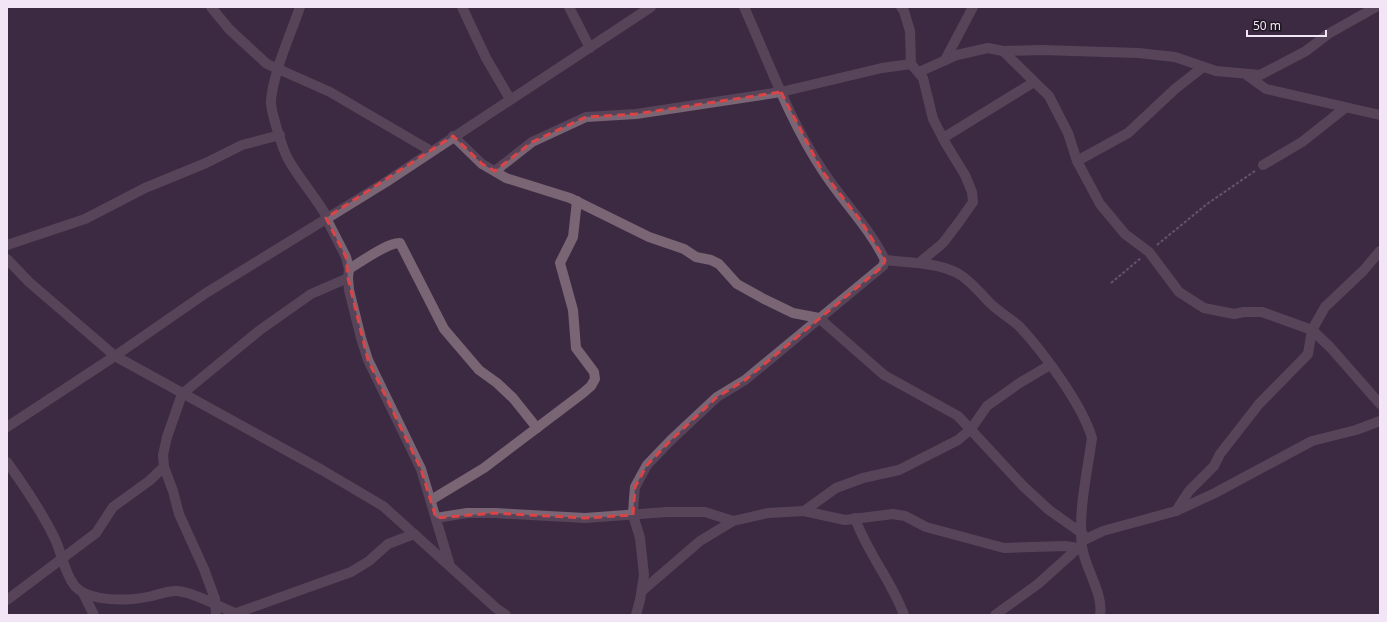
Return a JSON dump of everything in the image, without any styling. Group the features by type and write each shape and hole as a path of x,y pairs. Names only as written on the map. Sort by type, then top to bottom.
{"street":[{"path":"211,7 229,29 267,64 279,68 330,92 431,151"},
{"path":"300,7 279,68 271,101 280,135 287,157 300,178 317,198 346,257 361,338 368,360 421,469 450,566"},
{"path":"462,7 486,58 510,99"},
{"path":"569,7 590,48"},
{"path":"7,427 115,356 206,293 326,217 386,182 453,136 651,7"},
{"path":"744,7 797,126 822,171 861,221 885,260"},
{"path":"901,7 904,11 910,30 911,64 923,78 933,118 943,138 966,175 972,192 973,202 943,243 919,263"},
{"path":"945,60 973,7"},
{"path":"919,72 957,55 988,48 1003,51 1041,50 1138,53 1175,57 1203,68 1248,76 1260,76 1306,51 1328,34 1376,7"},
{"path":"1003,51 1034,82 1042,87 1049,96 1068,133 1077,161 1100,204 1112,221 1125,234 1148,252 1179,292 1204,308 1234,314 1244,312 1262,312 1312,330 1330,347 1380,404"},
{"path":"494,171 532,142 586,117 636,114 781,92 882,68 911,64"},
{"path":"1077,161 1128,133 1175,89 1203,68"},
{"path":"1248,76 1266,89 1380,116"},
{"path":"943,138 1034,82"},
{"path":"1263,165 1302,142 1345,108"},
{"path":"7,245 85,219 145,188 206,163 242,145 280,135"},
{"path":"453,136 482,164 494,171 523,184 577,201 649,237 684,249 696,257 719,264 743,288 782,309 793,313 819,318 884,375 952,411 971,429 1023,486 1081,543"},
{"path":"431,500 471,476 537,428 591,386 595,379 594,372 576,348 572,310 560,263 573,237 577,201"},
{"path":"216,610 204,569 179,514 173,491 164,467 163,456 167,437 182,394 260,330 311,294 348,274 386,246 400,243 444,329 478,370 498,383 513,398 537,428"},
{"path":"1176,511 1189,491 1214,466 1220,454 1259,404 1308,354 1312,330 1325,307 1363,271 1380,251"},
{"path":"7,260 29,282 115,356 322,470 383,506 496,608 506,615"},
{"path":"885,260 937,265 959,274 973,284 991,304 1018,326 1050,365 1074,400 1089,428 1092,438 1082,503 1081,543 1102,613"},
{"path":"636,615 644,575 642,552 633,515 635,487 646,465 717,397 745,380 819,318 855,291 883,266 885,260"},
{"path":"804,511 836,488 863,478 900,470 958,440 971,429 987,406 1018,384 1050,365"},
{"path":"995,615 1038,584 1081,543 1103,531 1176,511 1222,490 1312,441 1356,430 1380,421"},
{"path":"7,462 40,510 56,541 71,579 83,592 94,615"},
{"path":"7,600 62,557 96,533 113,507 149,481 164,467"},
{"path":"642,591 700,541 732,521 768,513 804,511 833,519 845,520 886,514 905,516 926,527 1004,548 1065,546 1081,543"},
{"path":"436,518 467,513 494,512 585,518 705,512 732,521"},
{"path":"855,518 860,535 890,585 904,615"},
{"path":"83,592 92,596 117,600 138,599 176,591 188,594 216,610 233,614 350,572 369,562 388,544 414,534"}],"path":[{"path":"1111,283 1207,204 1263,165"}],"highlighted area":[{"path":"781,92 822,171 861,221 885,260 883,266 849,296 745,380 717,397 671,440 647,465 635,487 633,515 585,518 494,513 436,518 421,469 368,360 348,278 346,257 326,218 453,136 482,164 495,171 532,142 586,117 636,114"}]}
